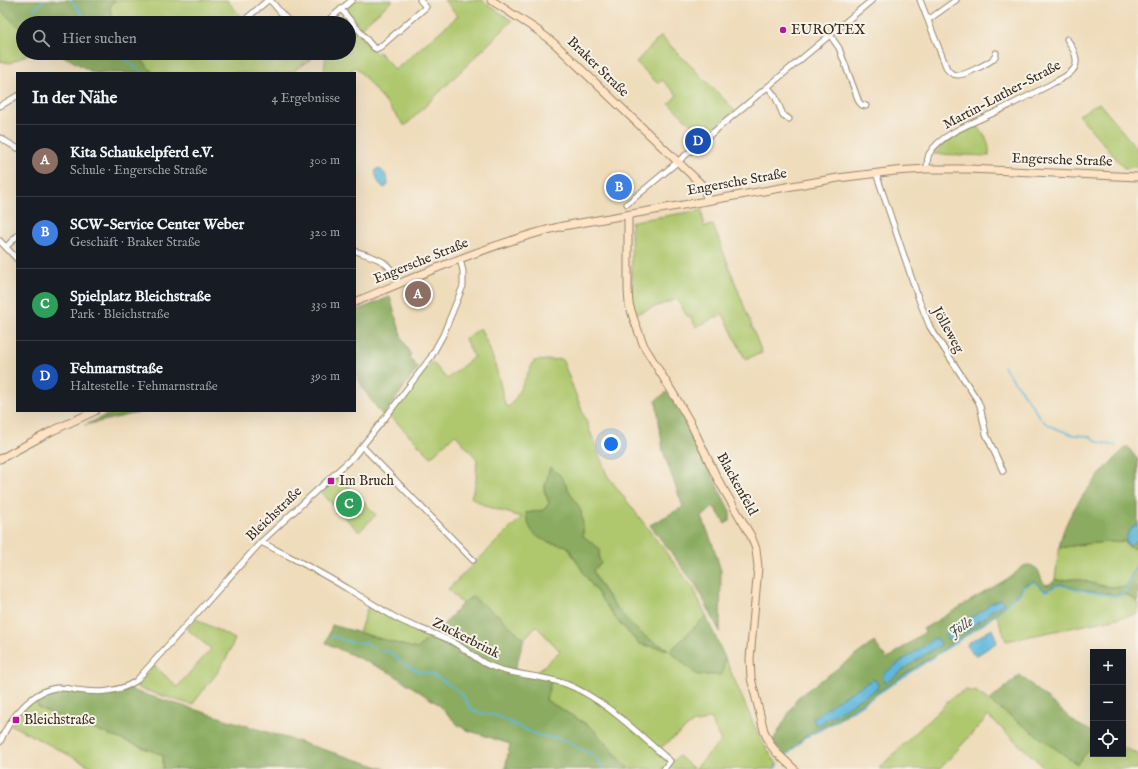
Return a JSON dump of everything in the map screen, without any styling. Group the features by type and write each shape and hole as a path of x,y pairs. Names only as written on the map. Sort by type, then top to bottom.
{"main road":[{"name":"Braker Straße","path":"491,0 537,30 559,48 704,186 707,201"},
{"name":"Engersche Straße","path":"356,302 460,259 529,234 563,226 838,178 927,169 969,169 1138,177"},
{"name":"Blackenfeld","path":"628,215 628,290 629,304 634,320 644,346 690,422 717,478 751,536 756,550 758,567 750,659 752,678 764,731 770,744 777,753 794,769"},
{"path":"0,459 52,431 94,412"}],"street":[{"path":"250,16 269,0 284,16"},
{"path":"333,16 352,0"},
{"path":"356,27 376,49 426,7 420,0"},
{"path":"627,204 872,0"},
{"path":"920,0 947,69 952,73 963,75 990,61 995,57 996,53"},
{"path":"928,20 956,0"},
{"path":"341,9 347,16"},
{"path":"830,35 839,48 859,102 866,106"},
{"name":"Martin-Luther-Straße","path":"927,169 927,159 929,155 940,142 951,134 1031,95 1072,71 1076,64 1076,60 1067,39"},
{"path":"768,87 775,96 783,115 789,119"},
{"path":"0,106 16,97"},
{"path":"0,138 16,147"},
{"name":"Jölleweg","path":"876,173 930,327 978,401 986,434 1003,471"},
{"path":"6,247 16,237"},
{"path":"0,241 16,258"},
{"path":"356,251 376,258 388,266 399,284"},
{"name":"Bleichstraße","path":"0,742 2,733 8,725 29,702 46,690 62,688 91,692 106,692 118,689 136,681 261,542 354,456 386,418 431,357 443,335 463,286 463,272 460,259"},
{"path":"362,446 473,560"},
{"name":"Zuckerbrink","path":"261,542 346,587 399,619 462,647 485,663 505,671 558,681 578,689 611,710 670,761 664,769"}],"green space":[{"path":"0,0 115,0 110,7 112,16 16,16 16,24 0,10"},
{"path":"115,0 227,0 240,16 112,16 110,7"},
{"path":"355,0 393,0 360,28 356,23 356,16 351,16 347,11 348,6"},
{"path":"444,0 482,0 512,21 405,126 356,67 349,72 324,72 325,60 356,60 356,31 376,54 379,52 395,70 458,16"},
{"path":"0,10 16,24 16,60 10,63 0,61"},
{"path":"661,36 735,110 704,136 669,104 677,95 662,80 658,84 636,62"},
{"path":"71,60 142,60 152,72 92,72"},
{"path":"142,60 310,60 292,72 152,72"},
{"path":"1099,103 1138,150 1138,167 1124,168 1079,115"},
{"path":"977,125 988,143 989,156 934,154 949,141"},
{"path":"702,210 704,227 713,225 762,353 745,359 723,314 696,327 691,317 687,316 677,299 635,314 632,305 631,223 634,221"},
{"path":"390,297 402,338 411,355 409,357 418,368 383,416 366,393 356,376 356,311"},
{"path":"480,328 492,356 505,405 509,407 515,399 534,361 562,359 607,475 694,589 706,616 670,651 697,675 721,674 725,658 760,739 777,764 773,769 695,769 721,741 710,718 699,723 694,722 659,749 672,762 679,756 694,769 629,769 591,727 546,700 534,675 560,651 536,626 524,639 498,615 471,597 462,604 448,589 522,517 485,506 471,497 476,482 477,459 455,434 431,457 390,416 432,362 447,379 474,357 465,339","holes":["550,468 583,525 583,536 600,549 599,558 593,570 608,596 636,629 649,639 668,649 639,644 615,618 567,546 547,542 526,513 544,510 549,503 544,490"]},
{"path":"667,392 687,423 730,511 730,520 725,524 716,509 712,508 702,517 721,571 720,632 697,587 650,525 683,507 663,451 656,400"},
{"path":"114,412 142,412 85,425"},
{"path":"1127,446 1138,460 1138,523 1131,529 1134,543 1138,540 1138,549 1129,547 1124,541 1059,548 1068,519 1085,492"},
{"path":"550,467 560,475 581,511 583,536 600,549 599,558 601,564 593,570 602,587 614,605 635,628 648,639 669,650 639,644 615,618 567,546 551,543 534,534 528,522 526,513 544,510 549,503 544,490"},
{"path":"338,475 376,515 359,532 320,491"},
{"path":"1124,541 1129,547 1138,549 1138,561 1126,587 1103,586 1078,579 1061,581 1055,579 1059,548"},
{"path":"1138,561 1138,602 1127,595 1115,595 1072,588 1061,584 1044,590 1034,581 1022,586 1017,596 1013,597 1006,606 985,622 832,722 804,737 786,755 774,744 774,739 798,697 874,642 887,659 925,632 923,629 1012,576 1025,566 1031,565 1037,569 1042,581 1047,585 1054,582 1055,579 1061,581 1073,579 1103,586 1126,587"},
{"path":"1035,581 1042,589 1047,590 1061,584 1072,588 1115,595 1127,595 1138,602 1138,614 1006,641 996,613 1015,596 1022,586"},
{"path":"472,597 498,615 524,639 515,670 552,678 546,700 591,727 628,768 627,769 505,769 510,744 467,730 458,725 438,704 391,673 326,643 332,625 417,649 431,635 438,631 462,604"},
{"path":"369,603 431,635 417,649 359,633"},
{"path":"706,616 725,658 722,674 719,675 697,675 670,651"},
{"path":"196,619 235,639 227,657 217,673 192,705 138,688 136,684 154,665 177,687 211,649 187,629"},
{"path":"1020,675 1077,724 1090,730 1090,749 1077,764 989,701"},
{"path":"128,688 386,769 163,769 163,755 40,709 34,700 46,692 63,689 88,694 110,694"},
{"path":"965,690 977,692 1077,764 1090,749 1090,757 1126,757 1126,748 1138,754 1138,769 1046,769 988,716 940,769 879,768 954,696"},
{"path":"34,700 40,709 163,755 163,769 96,769 11,725"}],"water":[{"path":"378,168 383,171 387,177 388,185 385,188 379,183 377,178 375,171"},
{"path":"1138,523 1138,540 1130,546 1126,542 1127,536 1131,529"},
{"path":"1002,599 1004,603 990,612 986,617 948,640 945,635 948,631 984,610 992,603"},
{"path":"992,629 997,641 996,643 976,656 971,652 967,645 968,643"},
{"path":"937,638 941,645 918,659 886,683 882,675 883,674"},
{"path":"873,679 879,687 816,725 813,718 841,698"}],"waterway":[{"path":"33,11 44,0"},
{"path":"71,0 84,16"},
{"path":"127,60 140,72"},
{"path":"1003,366 1032,405 1039,417 1046,423 1052,427 1074,435 1089,436 1098,442 1116,446"},
{"name":"Jölle","path":"787,755 805,738 833,723 985,623 1006,606 1013,598 1018,596 1023,587 1034,582 1044,591 1061,585 1072,589 1115,596 1123,595 1138,564"},
{"path":"331,637 334,636 351,642 365,643 377,650 390,652 409,667 418,671 432,674 450,685 461,693 474,711 498,716 540,736 562,739 569,742 597,759 603,769"},
{"name":"Jölle","path":"775,769 779,763"}],"place":[{"name":"EUROTEX","path":"783,30"},
{"name":"Fehmarnstraße","path":"698,141"},
{"name":"SCW-Service Center Weber","path":"619,187"},
{"name":"Kita Schaukelpferd e.V.","path":"418,294"},
{"name":"Im Bruch","path":"331,481"},
{"name":"Spielplatz Bleichstraße","path":"349,504"},
{"name":"Bleichstraße","path":"16,720"}]}
